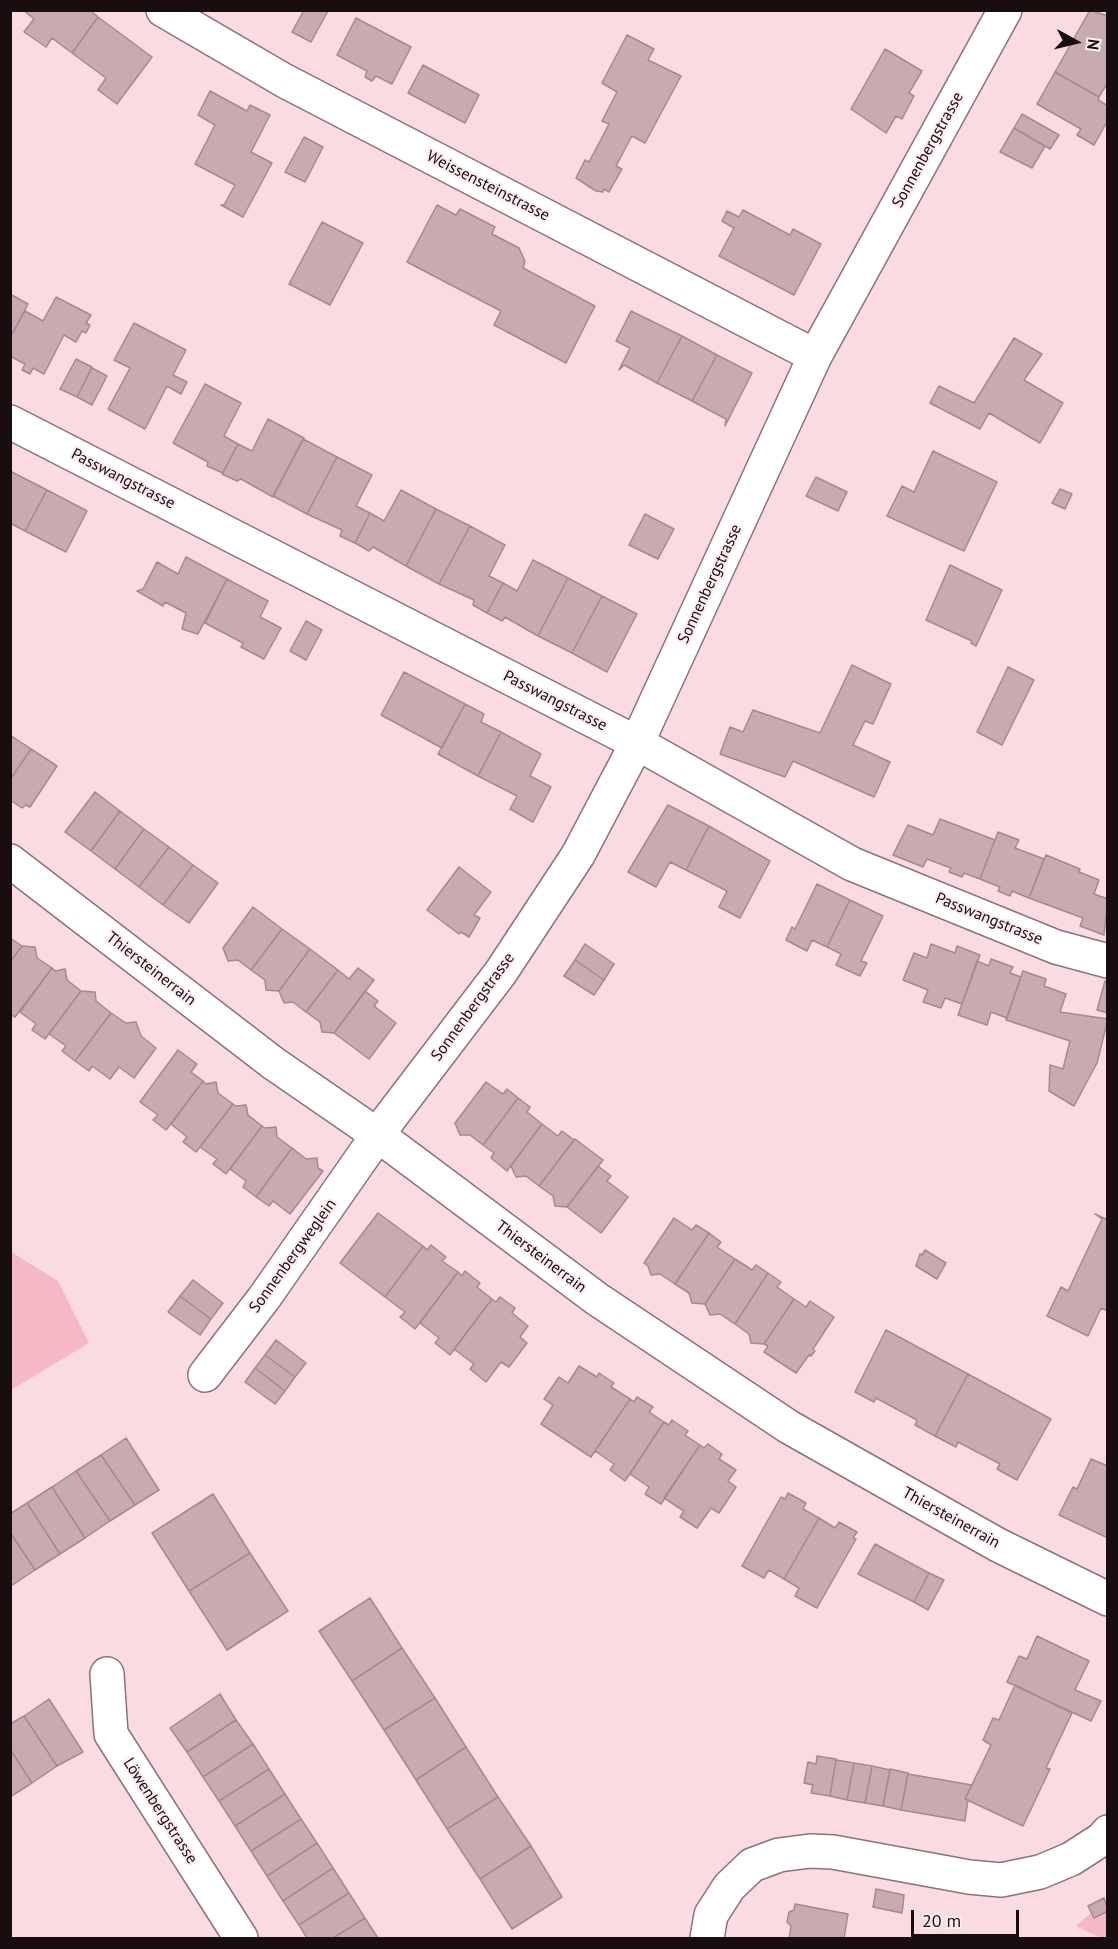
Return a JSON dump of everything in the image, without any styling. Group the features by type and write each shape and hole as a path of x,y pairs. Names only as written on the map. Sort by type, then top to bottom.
{"street":[{"name":"Weissensteinstrasse","path":"163,10 285,81 815,356"},
{"name":"Sonnenbergstrasse","path":"379,1136 501,972 578,855 637,743 815,356 1003,11"},
{"name":"Passwangstrasse","path":"10,422 637,743 852,864 1056,946 1107,961"},
{"name":"Thiersteinerrain","path":"10,861 273,1063 379,1136 597,1299 789,1427 998,1545 1107,1599"},
{"name":"Sonnenbergweglein","path":"205,1375 264,1298 379,1136"},
{"name":"Löwenbergstrasse","path":"107,1674 111,1734 241,1938"},
{"path":"707,1938 711,1915 729,1887 752,1865 779,1855 810,1851 833,1852 969,1878 1001,1880 1040,1872 1071,1859 1102,1839 1107,1832"}],"shaded area":[{"path":"11,1252 58,1281 89,1343 11,1390"},
{"path":"1107,1899 1107,1938 1101,1938 1076,1926"}],"building":[{"path":"23,10 90,10 98,17 72,53 52,38 46,47 24,32 34,19"},
{"path":"304,10 328,11 311,42 292,32"},
{"path":"1090,10 1108,16 1108,82 1099,97 1055,72"},
{"path":"98,17 152,57 117,104 98,90 106,78 72,53"},
{"path":"356,18 411,47 392,84 376,76 372,81 365,77 367,71 337,55"},
{"path":"627,35 654,49 648,60 681,76 645,143 632,136 616,166 622,169 609,192 604,189 603,192 596,191 576,178 585,160 589,162 609,124 602,121 617,92 602,83"},
{"path":"885,49 922,71 909,93 914,96 902,119 896,116 886,133 851,109"},
{"path":"423,65 479,95 465,123 408,93"},
{"path":"1055,72 1099,97 1098,100 1108,106 1108,120 1094,145 1077,135 1081,129 1037,104"},
{"path":"210,91 247,111 250,105 270,115 251,152 272,163 243,217 221,205 224,205 235,185 195,164 215,125 198,115"},
{"path":"1022,114 1059,135 1050,149 1014,128"},
{"path":"1014,128 1045,146 1032,168 1000,152"},
{"path":"304,137 323,147 305,182 285,172"},
{"path":"437,205 456,215 460,209 495,227 492,234 519,248 525,261 523,268 595,306 566,363 494,325 501,311 407,262"},
{"path":"743,210 790,235 793,229 821,244 794,295 719,256 734,228 722,221 727,211 739,217"},
{"path":"322,222 363,243 330,305 289,284"},
{"path":"10,294 28,304 10,338"},
{"path":"56,297 91,315 86,323 90,325 86,333 82,331 76,342 64,335 44,374 33,368 30,374 22,370 25,364 10,356 10,338 25,311 43,321"},
{"path":"631,311 682,336 657,383 624,365 619,370 630,348 616,341"},
{"path":"134,323 186,350 173,375 187,382 181,394 167,386 145,429 108,409 130,368 114,360"},
{"path":"682,336 717,355 692,401 657,383"},
{"path":"1014,338 1042,354 1024,380 1063,403 1040,443 989,413 980,429 930,403 939,386 974,403"},
{"path":"717,355 752,373 725,426 726,419 692,401"},
{"path":"76,359 92,367 77,397 60,389"},
{"path":"92,368 107,376 92,405 77,397"},
{"path":"205,384 241,403 224,436 238,444 223,473 207,466 208,462 173,443"},
{"path":"268,419 304,438 273,497 241,479 237,481 222,474 238,444 252,451"},
{"path":"303,439 337,457 307,514 273,496"},
{"path":"933,451 997,482 964,551 887,516 902,486 914,492"},
{"path":"337,457 372,475 356,506 370,513 355,543 340,536 342,530 307,514"},
{"path":"10,471 47,490 25,531 10,523"},
{"path":"816,477 847,492 838,511 806,496"},
{"path":"1060,489 1072,494 1065,509 1052,503"},
{"path":"47,490 87,511 66,552 25,531"},
{"path":"401,490 436,509 406,566 373,547 369,551 355,543 370,513 384,521"},
{"path":"436,509 470,526 439,584 406,566"},
{"path":"645,514 674,529 658,559 629,545"},
{"path":"470,526 505,545 489,576 503,583 487,613 473,605 474,600 439,584"},
{"path":"186,557 227,579 198,634 182,629 186,613 165,602 163,606 137,591 143,589 157,562 178,574"},
{"path":"533,560 568,578 538,636 505,617 502,621 487,613 503,583 517,591"},
{"path":"950,565 1002,590 976,646 971,643 972,641 926,620"},
{"path":"568,578 602,596 572,653 538,636"},
{"path":"227,579 268,601 260,617 281,628 264,659 241,647 243,643 205,623"},
{"path":"602,596 637,614 607,672 572,653"},
{"path":"306,621 322,630 306,660 290,651"},
{"path":"852,665 891,684 873,724 865,721 853,745 890,762 874,797 793,761 785,777 720,754 730,727 743,732 753,710 820,733"},
{"path":"1008,667 1034,680 1002,745 977,732"},
{"path":"404,672 465,704 442,748 381,715"},
{"path":"465,704 484,714 481,722 501,732 478,776 438,754"},
{"path":"501,732 541,754 530,776 551,787 533,822 510,809 517,796 478,776"},
{"path":"10,735 31,749 10,780"},
{"path":"31,749 57,766 30,807 26,805 22,808 10,800 10,780"},
{"path":"95,792 120,811 91,851 65,832"},
{"path":"668,805 709,826 686,870 670,862 656,887 628,872"},
{"path":"120,811 144,829 115,869 91,851"},
{"path":"940,819 995,840 980,879 964,873 962,877 949,872 951,868 927,859 923,867 893,855 908,825 933,835"},
{"path":"709,826 770,861 740,918 719,907 727,891 686,870"},
{"path":"144,829 169,847 139,887 115,869"},
{"path":"998,832 1019,840 1015,848 1044,859 1029,898 1012,891 1010,896 998,891 1000,887 980,879"},
{"path":"169,847 193,865 163,905 139,887"},
{"path":"1046,855 1080,869 1079,872 1099,880 1094,894 1108,899 1104,935 1080,926 1083,918 1029,898"},
{"path":"193,865 218,883 189,923 163,905"},
{"path":"459,867 491,892 474,915 480,918 469,937 461,932 459,934 427,910"},
{"path":"817,884 850,900 827,947 812,940 807,951 786,940 792,927 795,929"},
{"path":"850,900 883,916 861,961 867,963 860,976 836,965 841,954 827,947"},
{"path":"253,907 282,929 251,970 238,960 228,961 223,948"},
{"path":"282,929 310,949 279,991 266,990 265,980 251,970"},
{"path":"10,938 22,946 10,962"},
{"path":"585,944 614,964 604,980 575,960"},
{"path":"931,944 955,953 957,946 980,955 962,1004 945,998 941,1008 923,1002 928,990 903,980 914,953 927,958"},
{"path":"22,946 35,947 37,958 52,968 15,1017 10,1014 10,962"},
{"path":"310,949 338,970 306,1012 293,1002 284,1003 279,991"},
{"path":"991,959 1013,967 1010,973 1021,977 1007,1018 991,1012 987,1025 958,1015 977,961 989,966"},
{"path":"575,960 604,980 594,995 564,976"},
{"path":"52,968 55,971 65,969 67,980 81,991 45,1039 32,1030 36,1024 20,1012"},
{"path":"358,968 374,980 334,1033 322,1032 320,1022 306,1012 338,970 349,979"},
{"path":"1023,971 1046,979 1044,986 1066,994 1060,1012 1108,1019 1097,1063 1074,1106 1049,1091 1050,1065 1063,1069 1070,1041 1006,1020"},
{"path":"1105,981 1108,982 1108,1013 1097,1010"},
{"path":"81,991 95,992 96,1001 111,1013 75,1061 62,1051 66,1046 49,1034"},
{"path":"365,991 378,1001 374,1006 396,1023 369,1059 334,1033"},
{"path":"111,1013 126,1023 136,1022 141,1036 156,1048 134,1078 119,1067 110,1079 92,1066 89,1071 75,1061"},
{"path":"178,1050 197,1064 191,1072 203,1081 166,1130 153,1120 158,1115 140,1102"},
{"path":"203,1081 206,1084 216,1082 218,1093 233,1104 196,1152 183,1142 187,1137 171,1124"},
{"path":"486,1082 503,1094 507,1089 518,1098 483,1145 470,1135 460,1135 455,1123"},
{"path":"518,1098 530,1107 527,1112 542,1124 507,1171 491,1158 494,1153 483,1145"},
{"path":"233,1104 246,1105 248,1115 262,1126 226,1174 213,1164 217,1159 200,1147"},
{"path":"542,1124 558,1136 562,1131 574,1140 539,1186 526,1176 516,1177 511,1166"},
{"path":"262,1126 276,1127 277,1137 292,1148 256,1197 243,1187 246,1181 230,1169"},
{"path":"575,1139 603,1160 567,1207 555,1206 553,1196 539,1186"},
{"path":"292,1148 306,1159 317,1158 318,1168 323,1171 290,1214 273,1201 269,1206 256,1197"},
{"path":"598,1166 611,1176 607,1181 628,1197 601,1233 567,1207"},
{"path":"378,1213 423,1246 385,1297 340,1263"},
{"path":"1095,1214 1108,1220 1108,1311 1101,1308 1088,1336 1047,1316 1061,1287 1068,1291 1102,1219"},
{"path":"674,1218 692,1230 696,1225 709,1233 675,1284 660,1274 651,1275 648,1266 644,1263"},
{"path":"709,1233 721,1242 717,1247 735,1259 705,1304 692,1303 689,1293 675,1284"},
{"path":"431,1245 446,1257 442,1261 458,1272 415,1329 400,1317 405,1312 385,1297 423,1246 427,1250"},
{"path":"925,1250 946,1263 937,1279 916,1266 920,1254 922,1255"},
{"path":"735,1259 752,1270 756,1265 768,1273 735,1324 720,1314 710,1315 705,1304"},
{"path":"465,1271 480,1283 477,1287 492,1299 450,1355 435,1343 439,1338 420,1323 458,1272 462,1276"},
{"path":"768,1273 781,1282 777,1287 794,1299 764,1344 751,1343 749,1334 735,1324"},
{"path":"193,1280 223,1303 211,1319 180,1296"},
{"path":"180,1296 211,1319 200,1335 168,1312"},
{"path":"500,1297 515,1308 512,1313 528,1326 520,1337 527,1343 509,1367 501,1362 486,1382 470,1369 474,1364 454,1349 492,1299 496,1302"},
{"path":"794,1299 806,1307 810,1301 834,1317 813,1349 815,1351 811,1356 809,1355 796,1373 764,1352 768,1346 764,1344"},
{"path":"886,1330 968,1374 935,1436 915,1425 917,1420 876,1398 874,1402 855,1392"},
{"path":"276,1340 306,1363 295,1377 265,1355"},
{"path":"265,1355 295,1377 285,1391 255,1368"},
{"path":"579,1366 597,1377 599,1373 614,1383 611,1387 630,1399 591,1457 541,1424 553,1405 544,1399 559,1377 568,1383"},
{"path":"255,1368 285,1391 275,1404 245,1382"},
{"path":"968,1374 1051,1419 1017,1480 997,1469 1000,1464 958,1442 956,1447 935,1436"},
{"path":"637,1397 653,1407 649,1412 664,1422 625,1481 610,1470 614,1464 595,1451 630,1399 634,1402"},
{"path":"672,1420 688,1431 685,1435 700,1445 661,1504 645,1494 649,1487 630,1474 664,1422 669,1425"},
{"path":"126,1438 159,1490 135,1505 101,1455"},
{"path":"708,1444 722,1454 719,1459 736,1470 728,1481 736,1487 719,1513 711,1508 697,1528 680,1517 684,1511 664,1498 700,1445 704,1448"},
{"path":"101,1455 135,1505 110,1521 76,1471"},
{"path":"1091,1459 1108,1466 1108,1538 1059,1515 1073,1487 1077,1489"},
{"path":"76,1471 110,1521 85,1538 52,1487"},
{"path":"52,1487 85,1538 60,1554 27,1503"},
{"path":"788,1493 806,1503 803,1509 819,1518 784,1579 769,1570 764,1578 742,1566 781,1497 785,1499"},
{"path":"213,1494 250,1553 189,1591 152,1533"},
{"path":"27,1503 60,1554 35,1570 10,1532 10,1514"},
{"path":"819,1518 835,1528 839,1522 857,1532 853,1538 856,1539 817,1608 795,1596 799,1588 784,1579"},
{"path":"10,1532 35,1570 11,1586 10,1585"},
{"path":"875,1544 929,1573 914,1602 858,1574"},
{"path":"250,1553 288,1611 227,1650 189,1591"},
{"path":"929,1573 944,1580 928,1610 914,1602"},
{"path":"370,1598 402,1648 352,1681 319,1631"},
{"path":"1037,1636 1089,1661 1075,1690 1101,1701 1091,1721 1007,1682 1019,1656 1027,1659"},
{"path":"402,1648 435,1698 384,1730 352,1681"},
{"path":"1015,1685 1072,1713 1046,1768 1050,1769 1023,1826 965,1799 991,1745 983,1740 993,1718 999,1720"},
{"path":"220,1694 236,1720 187,1752 170,1728"},
{"path":"435,1698 466,1747 416,1780 384,1730"},
{"path":"49,1699 83,1752 57,1766 24,1716"},
{"path":"24,1716 57,1766 32,1783 10,1749 10,1724"},
{"path":"236,1720 253,1744 203,1777 187,1752"},
{"path":"253,1744 269,1769 219,1801 203,1777"},
{"path":"466,1747 498,1797 447,1829 416,1780"},
{"path":"10,1749 32,1783 10,1797"},
{"path":"817,1756 836,1759 830,1796 811,1793 813,1785 804,1783 808,1762 816,1764"},
{"path":"836,1760 854,1763 847,1800 830,1796"},
{"path":"854,1763 872,1766 865,1803 847,1800"},
{"path":"872,1766 890,1770 883,1806 865,1803"},
{"path":"269,1769 285,1794 235,1826 219,1801"},
{"path":"890,1769 908,1773 901,1810 883,1806"},
{"path":"908,1774 972,1785 965,1799 968,1800 965,1821 901,1810"},
{"path":"285,1794 301,1819 251,1851 235,1826"},
{"path":"498,1797 531,1846 480,1879 447,1829"},
{"path":"301,1819 317,1843 267,1876 251,1851"},
{"path":"317,1843 333,1868 283,1901 267,1876"},
{"path":"531,1846 562,1897 512,1929 480,1879"},
{"path":"333,1868 349,1893 299,1925 283,1901"},
{"path":"876,1889 904,1895 902,1913 873,1907"},
{"path":"349,1893 365,1918 333,1938 307,1938 299,1925"},
{"path":"1104,1898 1108,1911 1094,1918 1088,1906"},
{"path":"795,1904 848,1914 844,1938 789,1938 791,1926 787,1922 789,1912 794,1910"},
{"path":"365,1918 378,1938 333,1938"}]}
